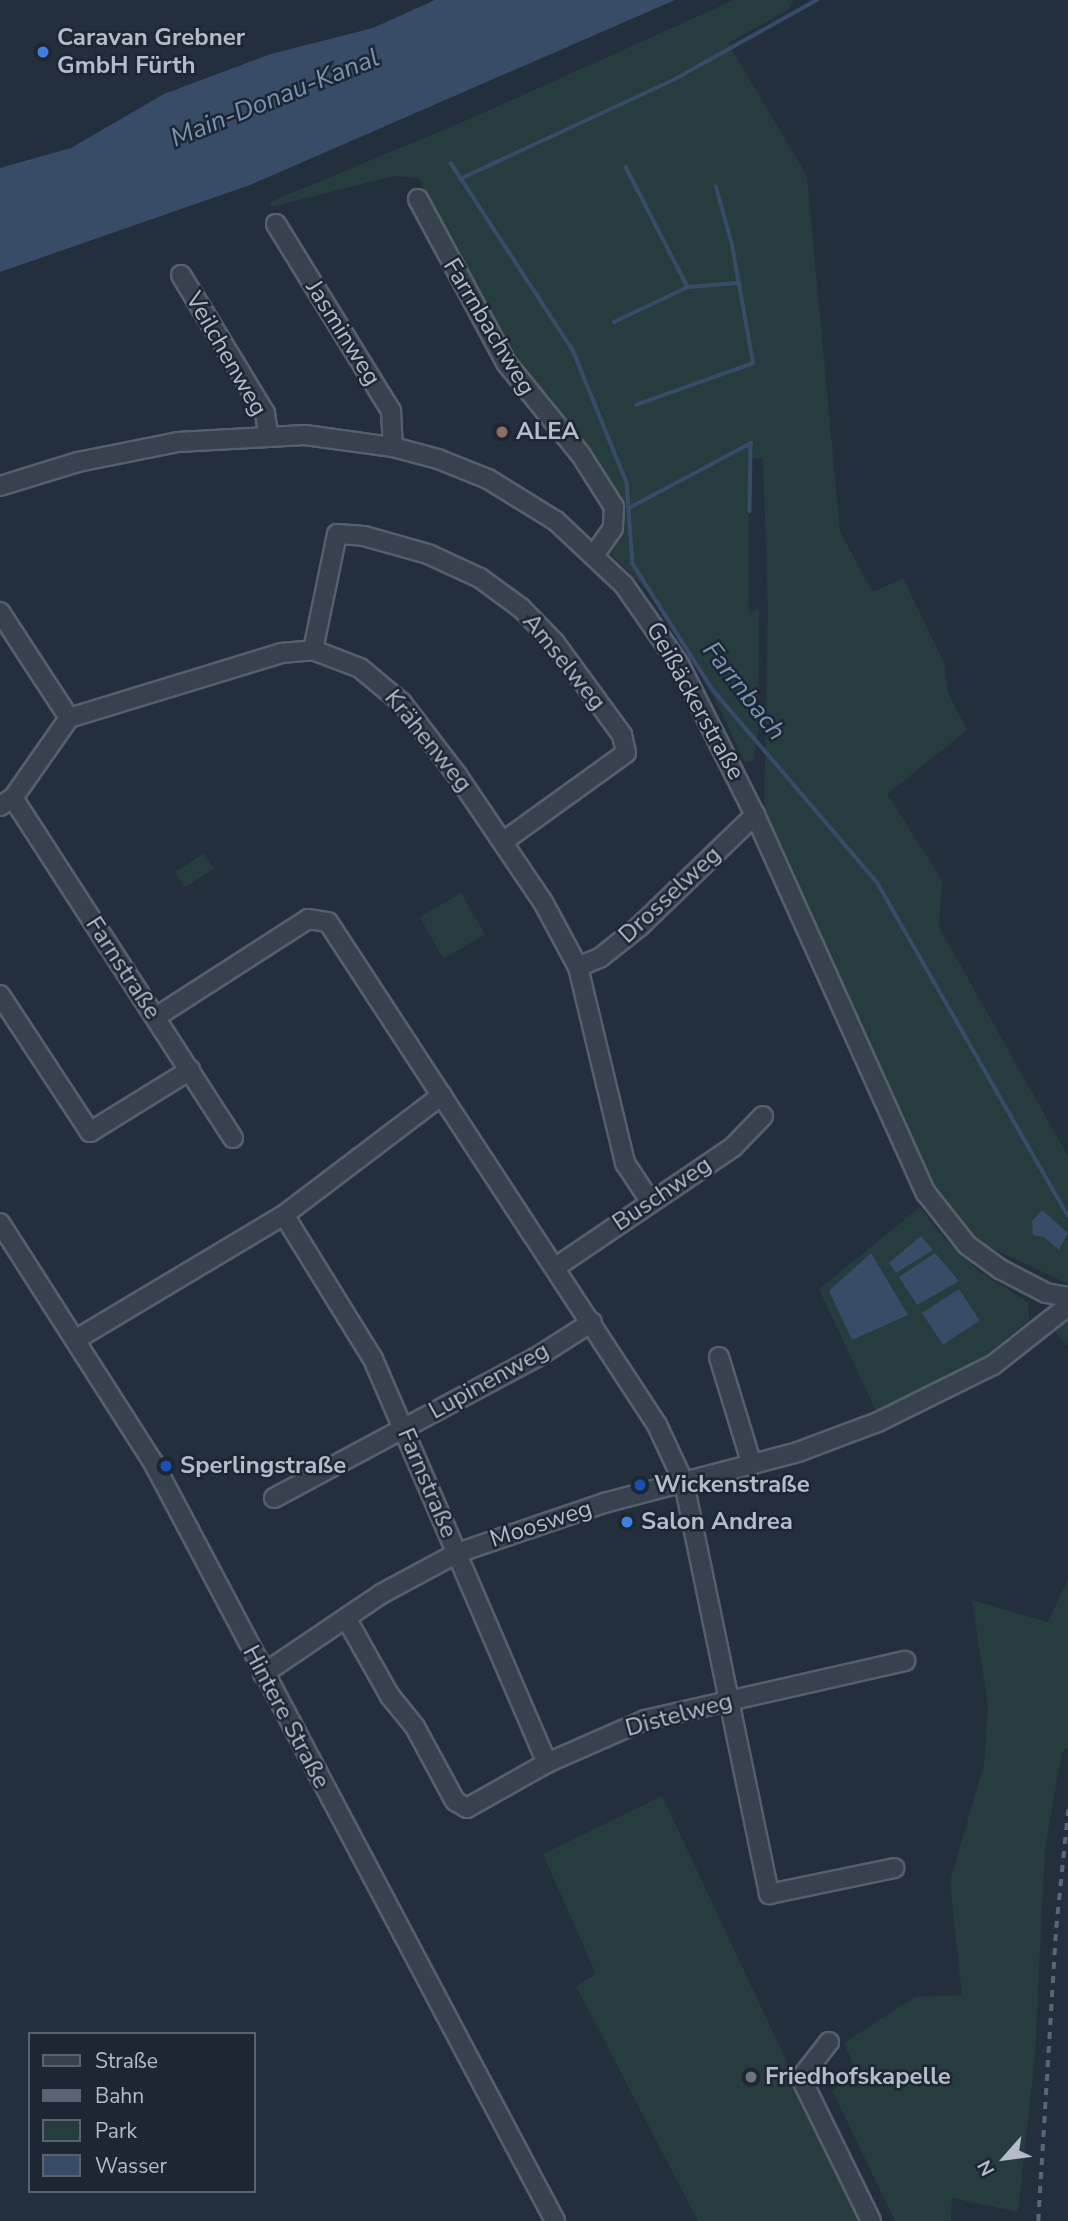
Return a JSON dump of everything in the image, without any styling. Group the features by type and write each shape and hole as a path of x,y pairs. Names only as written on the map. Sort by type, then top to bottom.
{"street":[{"name":"Farrnbachweg","path":"418,199 507,364 581,454 614,507 613,528 595,554"},
{"name":"Jasminweg","path":"276,224 391,411 393,447"},
{"name":"Veilchenweg","path":"181,275 265,413 268,435"},
{"name":"Geißäckerstraße","path":"0,486 156,445 268,435 393,447 488,479 555,521 595,554 637,601 679,664 755,816 926,1193 967,1245 1018,1280 1046,1293 1068,1297"},
{"name":"Amselweg","path":"313,649 337,534 364,536 428,554 480,578 521,608 555,643 614,723 626,753 504,841"},
{"path":"1,618 69,718"},
{"path":"6,802 69,718 247,660 313,649"},
{"name":"Krähenweg","path":"313,649 360,668 393,694 504,841 578,967 625,1163 650,1201"},
{"name":"Farnstraße","path":"6,802 156,1017 233,1138"},
{"name":"Drosselweg","path":"578,967 601,957 640,926 755,816"},
{"path":"156,1017 307,919 328,922 592,1322 657,1425 684,1483 769,1894 894,1868"},
{"path":"0,995 90,1132 190,1070"},
{"path":"75,1340 284,1214 442,1095"},
{"name":"Buschweg","path":"556,1267 733,1147 764,1116"},
{"name":"Farnstraße","path":"284,1214 339,1297 403,1428 547,1763"},
{"name":"Hintere Straße","path":"0,1223 153,1462 555,2221"},
{"path":"1035,1331 1046,1293"},
{"name":"Moosweg","path":"263,1674 346,1618 457,1553 549,1520 821,1444 944,1392 993,1365 1068,1306"},
{"name":"Lupinenweg","path":"274,1498 592,1322"},
{"path":"719,1357 752,1465"},
{"name":"Distelweg","path":"346,1618 390,1696 415,1727 455,1801 467,1808 547,1763 645,1720 905,1661"},
{"path":"829,2042 801,2078 870,2221"}],"green space":[{"path":"734,0 793,0 788,10 728,43 807,176 840,532 873,592 903,578 944,663 948,693 967,730 887,794 942,880 939,927 1068,1156 1068,1284 982,1243 950,1213 927,1181 764,814 768,609 763,459 748,457 749,613 759,608 758,736 754,760 745,763 700,666 655,598 611,554 622,506 613,485 517,366 464,276 419,178 394,176 271,207 270,202 465,121"},
{"path":"204,853 214,868 185,887 175,873"},
{"path":"461,893 485,935 443,959 419,917"},
{"path":"920,1207 941,1235 980,1272 1028,1302 1029,1320 976,1363 876,1411 819,1289"},
{"path":"1068,1316 1068,1346 1055,1332"},
{"path":"1068,1579 1068,1748 1062,1752 1045,1848 1035,2055 1018,2212 952,2198 951,2221 895,2221 832,2090 858,2075 844,2043 915,1997 962,1995 950,1882 984,1764 988,1707 972,1600 1048,1622"},
{"path":"662,1796 863,2221 698,2221 576,1986 596,1974 543,1854"}],"water":[{"name":"Main-Donau-Kanal","path":"435,0 675,0 250,185 0,272 0,168 71,148 164,94 271,54 373,28"},
{"path":"1042,1210 1068,1233 1059,1250 1044,1237 1033,1235 1032,1221"},
{"path":"921,1236 933,1250 896,1273 889,1263"},
{"path":"871,1253 908,1315 852,1340 829,1291"},
{"path":"935,1253 959,1281 917,1305 899,1277"},
{"path":"959,1289 980,1321 943,1345 922,1313"}],"waterway":[{"path":"460,179 675,79 817,0"},
{"name":"Farrnbach","path":"451,163 573,350 627,483 633,564 713,690 877,882 1068,1215"},
{"path":"626,167 688,287"},
{"path":"636,405 753,363 732,245 716,187"},
{"path":"614,322 688,287 738,283"},
{"path":"629,508 751,443 750,511"}],"railway":[{"path":"1038,2221 1056,1928 1068,1810"}],"place":[{"name":"Caravan Grebner GmbH Fürth","path":"43,52"},
{"name":"ALEA","path":"502,432"},
{"name":"Sperlingstraße","path":"166,1466"},
{"name":"Wickenstraße","path":"640,1485"},
{"name":"Salon Andrea","path":"627,1522"},
{"name":"Friedhofskapelle","path":"751,2077"}]}
